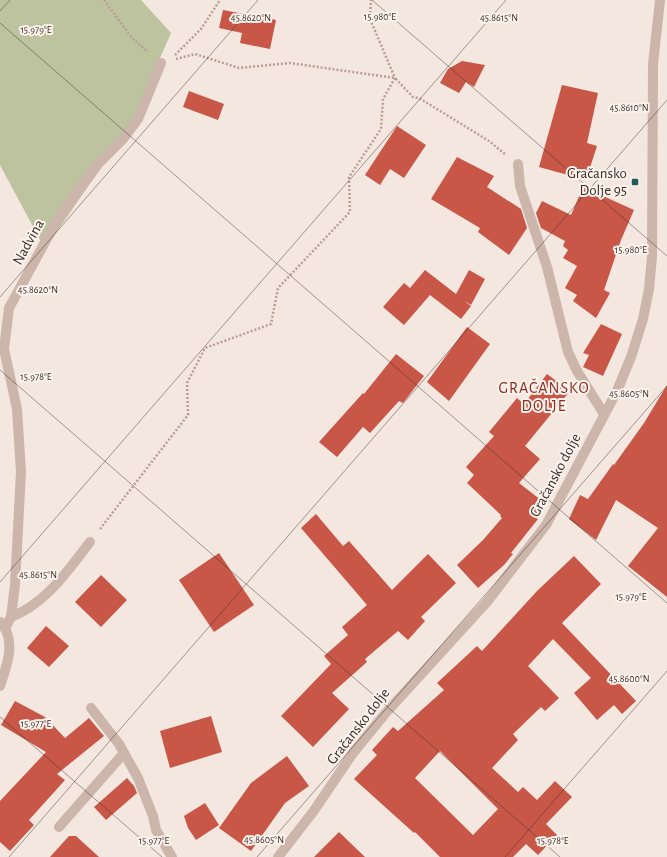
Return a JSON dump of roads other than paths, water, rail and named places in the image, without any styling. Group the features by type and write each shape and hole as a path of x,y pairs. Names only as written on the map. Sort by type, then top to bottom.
{"street":[{"name":"Gračansko dolje","path":"278,857 313,812 353,753 384,715 487,602 546,525 604,414 631,357 643,319 649,289 652,257 653,64 660,0"},
{"name":"Nadvina","path":"0,686 7,666 9,646 3,625 11,617 15,585 21,472 17,409 4,349 10,308 56,222 98,164 123,140 138,119 160,64"},
{"path":"518,164 520,186 547,267 568,352 577,371 604,414"},
{"path":"11,617 20,614 39,601 57,583 90,542"},
{"path":"91,708 124,753 138,778 153,816 156,830 172,857"},
{"path":"59,827 124,753"}],"place":[{"name":"Gračansko Dolje 95","path":"635,182"}],"district":[{"name":"GRAČANSKO DOLJE","path":"544,396"}]}
